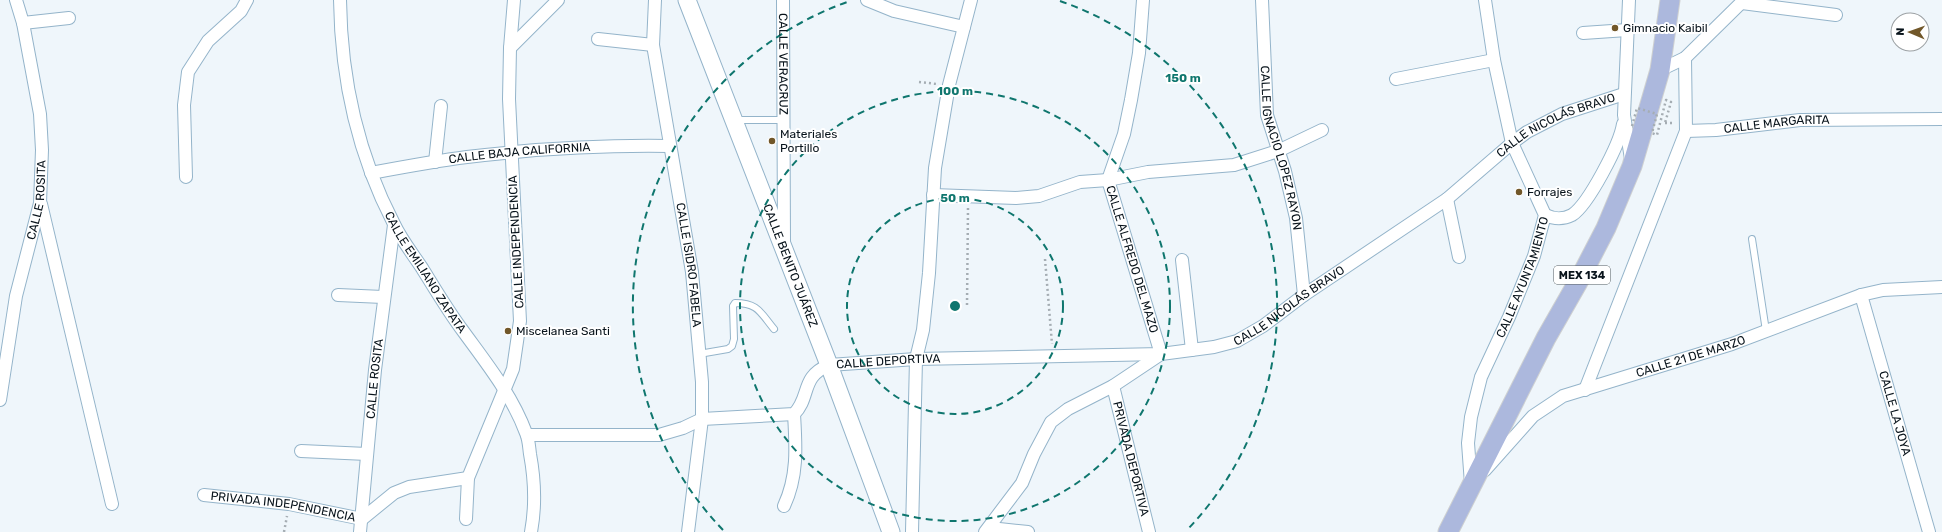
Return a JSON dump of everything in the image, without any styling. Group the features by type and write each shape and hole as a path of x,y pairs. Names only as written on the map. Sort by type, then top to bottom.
{"main road":[{"name":"CALLE BENITO JUÁREZ","path":"687,0 735,120 829,365 891,532"},
{"name":"MEX 134","path":"1448,532 1546,338 1578,282 1606,228 1632,166 1660,70 1670,0"}],"street":[{"name":"CALLE ROSITA","path":"0,400 16,296 40,202 42,150 40,114 23,23 16,0"},
{"path":"186,177 184,106 188,72 208,41 241,11 247,0"},
{"name":"CALLE EMILIANO ZAPATA","path":"340,0 342,52 350,99 360,142 371,173 394,225 458,323 505,387 527,435 535,491 535,512 531,532"},
{"name":"CALLE INDEPENDENCIA","path":"466,519 468,478 513,369 520,321 509,99 510,48 514,0"},
{"path":"510,48 558,0"},
{"name":"CALLE ISIDRO FABELA","path":"655,0 653,45 669,146 692,272 699,354 702,419 688,532"},
{"name":"CALLE VERACRUZ","path":"782,0 784,248"},
{"path":"867,0 894,11 964,27"},
{"path":"912,532 916,359 923,330 929,273 935,168 949,85 971,0"},
{"name":"CALLE ALFREDO DEL MAZO","path":"1143,0 1139,53 1131,100 1124,134 1108,180 1161,354"},
{"name":"CALLE IGNACIO LOPEZ RAYON","path":"1262,0 1267,115 1285,171 1296,218 1304,295"},
{"name":"CALLE AYUNTAMIENTO","path":"1471,486 1468,443 1471,417 1480,377 1509,317 1534,256 1545,215 1512,143 1494,60 1485,0"},
{"path":"1545,215 1554,219 1565,218 1573,214 1599,180 1615,150 1622,128 1624,115 1629,0"},
{"path":"1660,70 1685,58 1713,28 1743,1 1836,15"},
{"path":"23,23 69,18"},
{"path":"1583,34 1627,30"},
{"path":"598,39 653,45"},
{"path":"1585,390 1686,131 1685,58"},
{"path":"1396,79 1494,60"},
{"name":"CALLE NICOLÁS BRAVO","path":"987,530 1022,483 1034,454 1051,422 1068,409 1113,386 1161,354 1214,347 1237,341 1263,326 1304,295 1447,199 1512,143 1543,123 1562,114 1624,94"},
{"path":"435,162 441,106"},
{"path":"1624,115 1632,166"},
{"name":"CALLE MARGARITA","path":"1686,131 1716,130 1800,120 1942,119"},
{"path":"934,196 1016,198 1039,196 1069,184 1108,180 1148,172 1234,165 1278,151 1322,130"},
{"name":"CALLE BAJA CALIFORNIA","path":"371,173 435,162 511,153 625,146 669,146"},
{"path":"1447,199 1459,257"},
{"path":"40,202 112,504"},
{"name":"CALLE ROSITA","path":"360,532 384,297 394,225"},
{"path":"1182,260 1192,350"},
{"name":"CALLE 21 DE MARZO","path":"1471,486 1533,416 1563,396 1674,363 1766,331 1862,295 1883,290 1942,287"},
{"path":"338,295 384,297"},
{"name":"CALLE LA JOYA","path":"1862,295 1927,532"},
{"name":"CALLE DEPORTIVA","path":"794,414 801,405 812,377 816,372 829,365 916,359 1161,354"},
{"name":"PRIVADA DEPORTIVA","path":"1113,386 1150,532"},
{"path":"527,435 659,435 683,428 702,419 794,414 796,450 794,474 784,506"},
{"path":"301,451 368,454"},
{"path":"362,519 394,494 409,486 468,478"},
{"name":"PRIVADA INDEPENDENCIA","path":"204,495 289,504 362,519"},
{"path":"987,530 1028,532"}],"lane":[{"path":"735,120 783,120"},
{"path":"1752,239 1766,331"},
{"path":"699,354 732,346 734,340 733,306 735,303 746,303 755,307 774,329"}],"path":[{"path":"919,82 949,85"},
{"path":"1632,126 1637,108 1657,114 1652,133 1657,135 1666,100 1671,102 1665,123"},
{"path":"967,305 968,197"},
{"path":"1045,259 1053,356"}],"place":[{"name":"Gimnacio Kaibil","path":"1615,28"},
{"name":"Materiales Portillo","path":"772,141"},
{"name":"Forrajes","path":"1519,192"},
{"name":"Miscelanea Santi","path":"508,331"}]}
